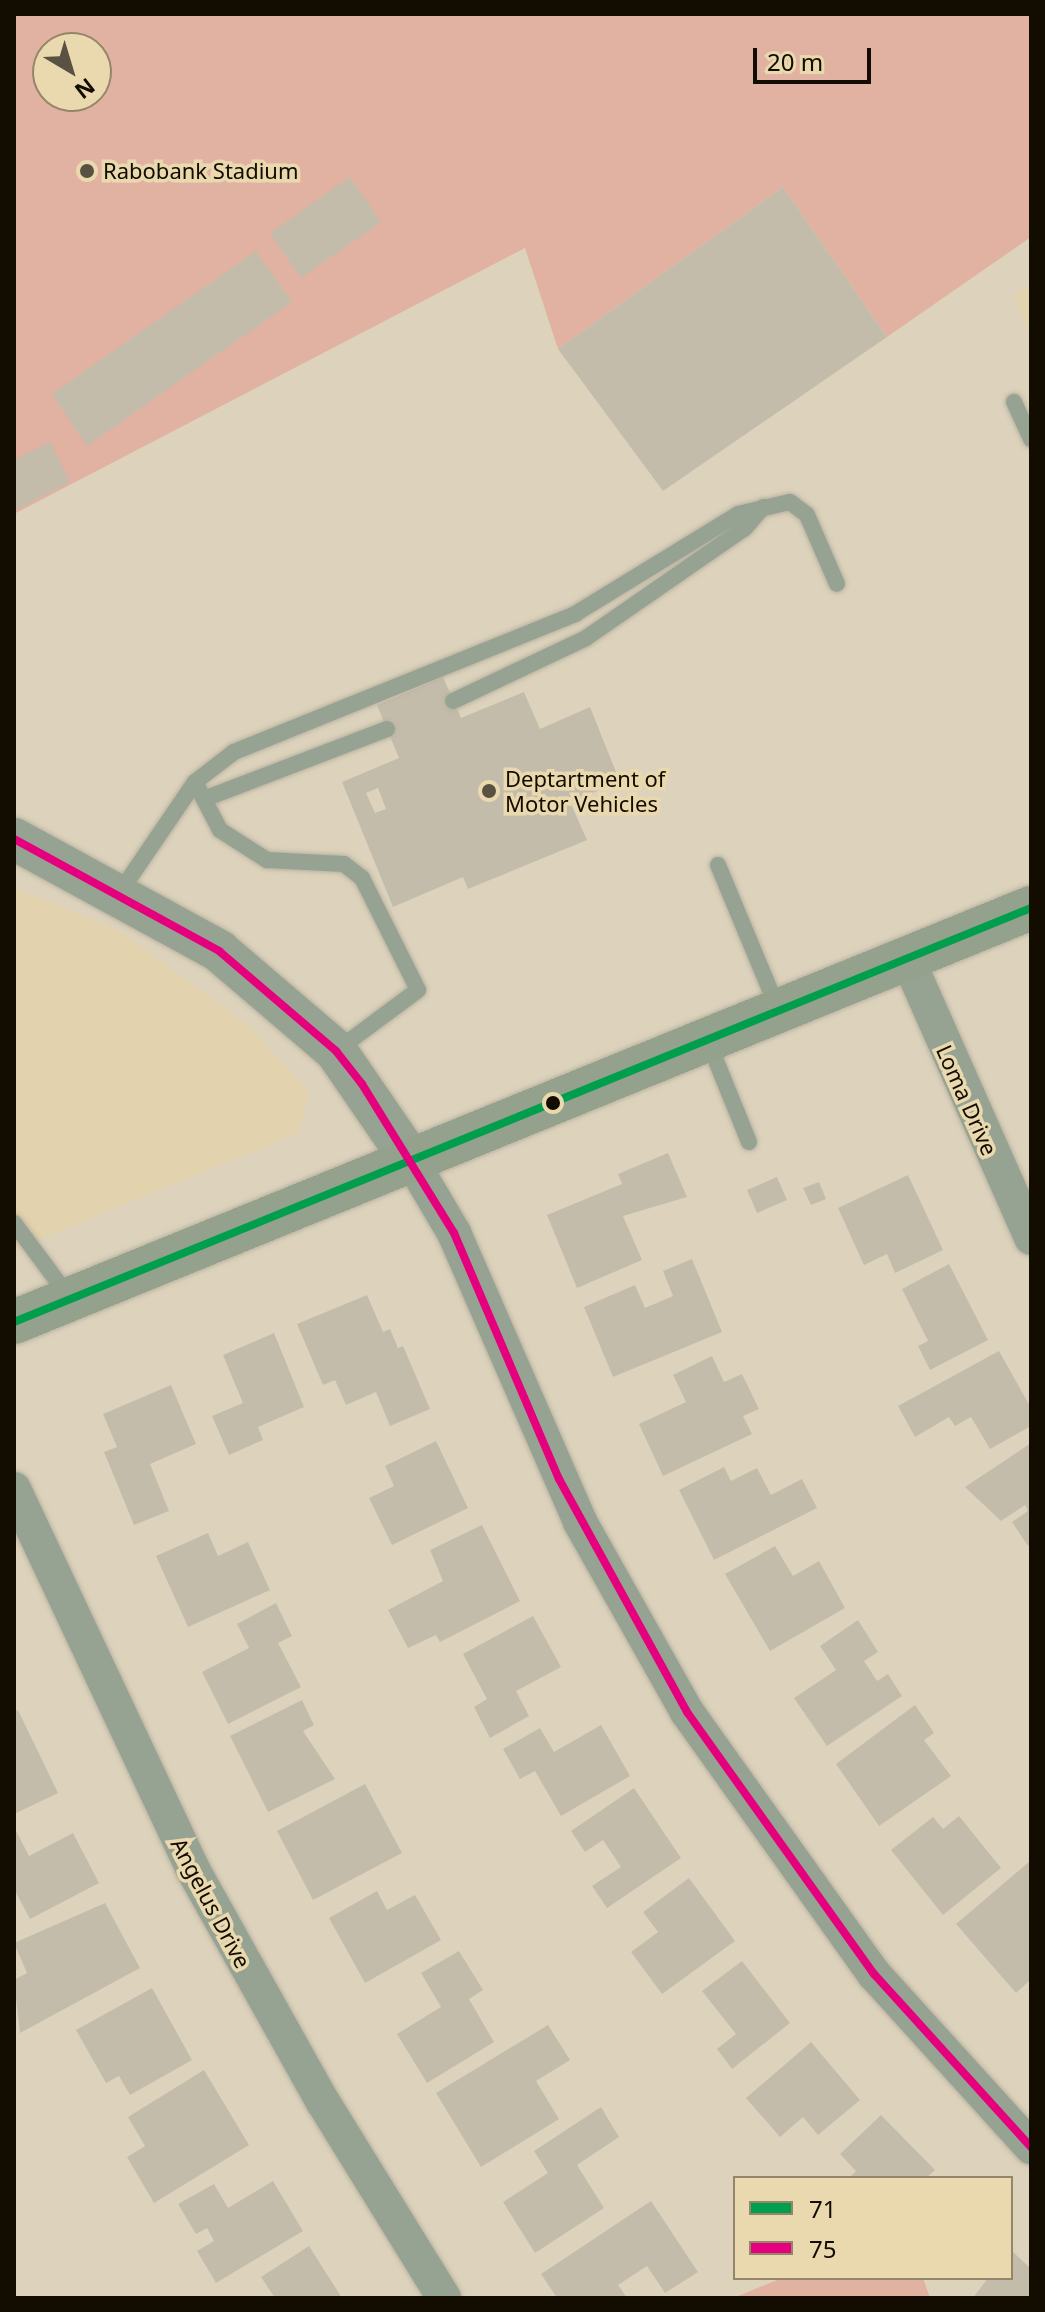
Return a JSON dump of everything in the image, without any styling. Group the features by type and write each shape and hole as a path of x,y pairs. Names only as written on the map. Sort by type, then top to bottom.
{"main road":[{"path":"14,1322 1031,908"}],"street":[{"path":"14,839 120,892 219,951 336,1051 411,1160 454,1233 580,1522 687,1712 866,1964 1031,2147"},
{"name":"Loma Drive","path":"908,960 1031,1238"},
{"name":"Angelus Drive","path":"14,1489 192,1868 323,2102 444,2298"}],"lane":[{"path":"1014,402 1031,439"},
{"path":"120,892 195,782 234,752 575,614 738,514 790,502 807,515 837,584"},
{"path":"453,701 586,638 745,528 763,507"},
{"path":"204,799 387,729"},
{"path":"195,782 220,830 267,860 344,864 362,878 418,990 336,1051"},
{"path":"718,865 779,1011"},
{"path":"708,1041 749,1142"},
{"path":"14,1223 70,1299"}],"shaded area":[{"path":"14,14 1031,14 1031,237 887,337 783,187 558,349 525,248 14,514"},
{"path":"1031,283 1031,337 1014,295"},
{"path":"14,887 120,931 248,1025 309,1092 298,1133 14,1250"},
{"path":"777,2280 924,2280 930,2298 733,2298"}],"building":[{"path":"350,177 381,222 301,278 270,233"},
{"path":"783,187 887,337 663,491 558,349"},
{"path":"256,251 292,302 87,446 52,394"},
{"path":"50,442 70,482 14,511 14,460"},
{"name":"Deptartment of Motor Vehicles","path":"443,677 461,718 524,692 540,729 590,707 620,782 570,802 587,840 468,889 463,877 393,907 342,782 399,758 377,705","holes":["378,788 386,809 375,813 366,793"]},
{"path":"668,1153 687,1197 623,1216 642,1260 577,1288 547,1215 622,1184 618,1174"},
{"path":"908,1175 943,1250 895,1273 887,1254 864,1265 838,1208"},
{"path":"777,1177 787,1200 757,1213 747,1190"},
{"path":"819,1182 826,1199 811,1205 803,1188"},
{"path":"692,1259 722,1332 613,1377 584,1307 635,1285 645,1308 673,1296 663,1271"},
{"path":"949,1264 988,1340 930,1370 918,1346 928,1341 902,1289"},
{"path":"367,1295 383,1332 390,1329 398,1348 403,1346 430,1409 390,1426 376,1392 346,1405 335,1380 323,1385 297,1324"},
{"path":"274,1333 304,1407 258,1427 263,1440 229,1455 212,1416 243,1403 223,1355"},
{"path":"999,1351 1031,1408 1031,1426 990,1449 971,1417 955,1426 949,1417 915,1437 898,1406"},
{"path":"712,1356 724,1382 742,1374 759,1409 743,1416 752,1434 663,1476 639,1424 686,1402 673,1375"},
{"path":"171,1385 196,1444 150,1464 169,1511 134,1525 104,1452 117,1447 103,1414"},
{"path":"436,1441 468,1508 392,1545 369,1498 394,1486 385,1466"},
{"path":"1031,1443 1031,1544 1028,1546 1012,1522 1028,1511 1025,1505 1001,1521 965,1487"},
{"path":"724,1467 731,1481 757,1468 771,1495 802,1479 817,1508 714,1560 679,1490"},
{"path":"482,1525 520,1601 440,1642 436,1635 408,1648 388,1610 443,1581 430,1550"},
{"path":"208,1533 218,1556 248,1542 270,1590 188,1627 156,1556"},
{"path":"775,1546 793,1576 819,1561 845,1608 770,1651 725,1574"},
{"path":"276,1603 292,1636 278,1643 301,1687 228,1724 202,1672 249,1648 237,1624"},
{"path":"533,1616 561,1667 516,1691 529,1716 490,1738 474,1707 487,1699 463,1654"},
{"path":"858,1620 878,1652 864,1661 877,1681 888,1674 902,1696 827,1746 794,1698 836,1670 820,1646"},
{"path":"302,1700 314,1725 303,1731 335,1779 268,1812 230,1736"},
{"path":"915,1705 934,1733 924,1740 951,1776 879,1826 836,1764"},
{"path":"18,1710 58,1793 14,1814 14,1712"},
{"path":"601,1725 630,1776 561,1816 535,1771 520,1779 503,1749 540,1728 554,1752"},
{"path":"365,1784 402,1853 313,1900 277,1831"},
{"path":"634,1788 681,1858 607,1908 592,1886 621,1867 603,1840 585,1852 571,1831"},
{"path":"959,1816 1001,1868 943,1915 891,1850 933,1817 943,1829"},
{"path":"14,1827 29,1856 73,1833 99,1883 30,1919 14,1889"},
{"path":"1029,1862 1031,1979 1016,1993 956,1924"},
{"path":"689,1878 735,1941 662,1994 631,1952 658,1932 643,1912"},
{"path":"377,1891 387,1910 415,1895 441,1940 365,1983 329,1918"},
{"path":"105,1903 140,1968 20,2033 14,1980 27,1973 14,1943"},
{"path":"459,1951 483,1990 469,1999 494,2042 427,2083 397,2034 441,2007 421,1973"},
{"path":"742,1961 790,2023 732,2069 717,2049 736,2034 702,1991"},
{"path":"152,1988 192,2060 130,2095 119,2076 106,2083 76,2030"},
{"path":"548,2025 570,2060 536,2081 559,2119 481,2167 436,2093"},
{"path":"811,2042 860,2100 818,2135 803,2117 780,2137 746,2098"},
{"path":"204,2070 249,2145 154,2203 127,2157 145,2146 128,2117"},
{"path":"601,2107 619,2137 577,2165 604,2208 535,2253 503,2202 548,2173 534,2151"},
{"path":"881,2115 935,2170 928,2176 851,2176 856,2171 840,2154"},
{"path":"273,2181 303,2231 216,2283 197,2251 214,2241 207,2228 196,2234 178,2204 214,2184 228,2208"},
{"path":"651,2201 698,2272 665,2293 647,2266 618,2285 627,2298 557,2298 541,2274"},
{"path":"309,2246 342,2298 275,2298 261,2277"},
{"path":"1013,2252 1031,2269 1031,2298 973,2298 986,2280 1013,2280"}],"transit line":[{"name":"75","path":"14,839 219,951 336,1051 362,1084 454,1233 559,1479 687,1712 874,1974 1031,2147"},
{"name":"71","path":"14,1322 1031,908"}],"place":[{"name":"Rabobank Stadium","path":"87,171"},
{"name":"Deptartment of Motor Vehicles","path":"489,791"}]}
